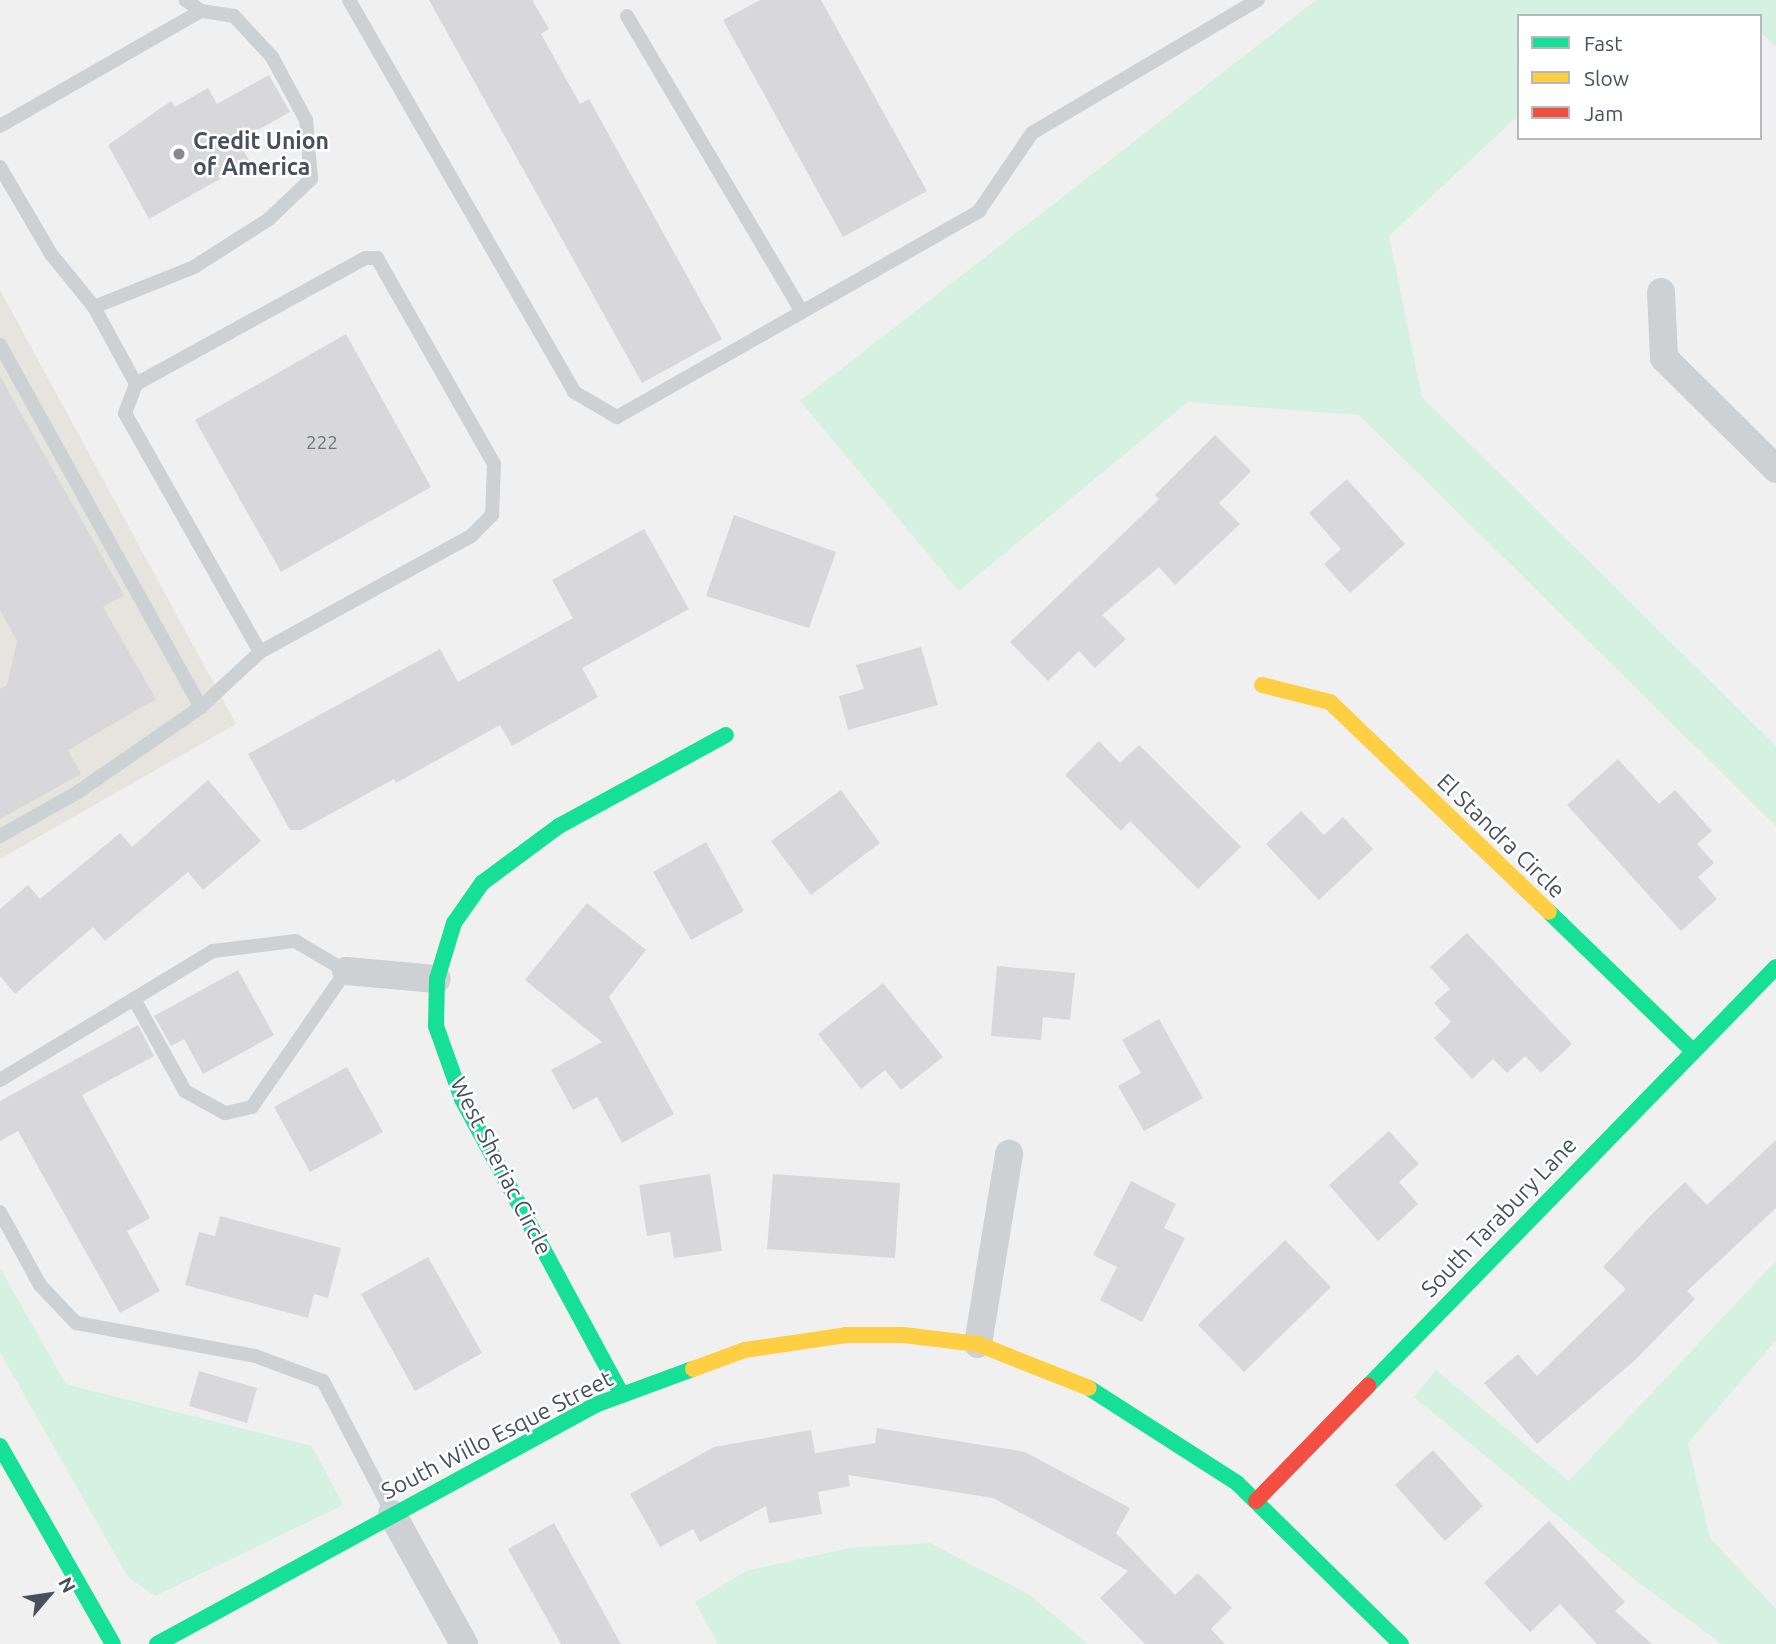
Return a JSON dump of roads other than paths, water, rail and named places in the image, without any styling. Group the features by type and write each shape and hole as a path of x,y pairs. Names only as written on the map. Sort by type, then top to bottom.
{"street":[{"path":"1661,292 1664,358 1776,469"},
{"name":"El Standra Circle","path":"1262,685 1330,702 1693,1051"},
{"name":"West Sheriac Circle","path":"622,1395 462,1099 436,1026 437,979 454,923 482,883 559,826 726,735"},
{"name":"South Tarabury Lane","path":"1256,1501 1776,967"},
{"path":"346,971 437,979"},
{"path":"978,1344 1009,1154"},
{"name":"South Willo Esque Street","path":"157,1644 392,1514 622,1395 745,1350 846,1335 978,1344 1044,1366 1102,1395 1256,1501 1401,1644"},
{"path":"0,1446 113,1644"},
{"path":"392,1514 464,1644"}],"lane":[{"path":"349,0 574,392 617,417 979,211 1032,133 1258,0"},
{"path":"0,125 195,3 234,16 272,57 306,120 312,179 269,219 194,267 94,307"},
{"path":"627,16 802,312"},
{"path":"0,167 51,254 94,307 136,384"},
{"path":"0,836 78,792 201,707 260,652 471,536 492,515 498,493 494,464 377,258 365,258 136,384 125,413 260,652"},
{"path":"0,345 201,707"},
{"path":"0,1080 213,951 295,941 346,971 252,1107 225,1113 185,1091 134,999"},
{"path":"0,1212 40,1285 76,1323 255,1356 323,1381 392,1514"}],"place":[{"name":"Credit Union of America","path":"179,154"}]}
